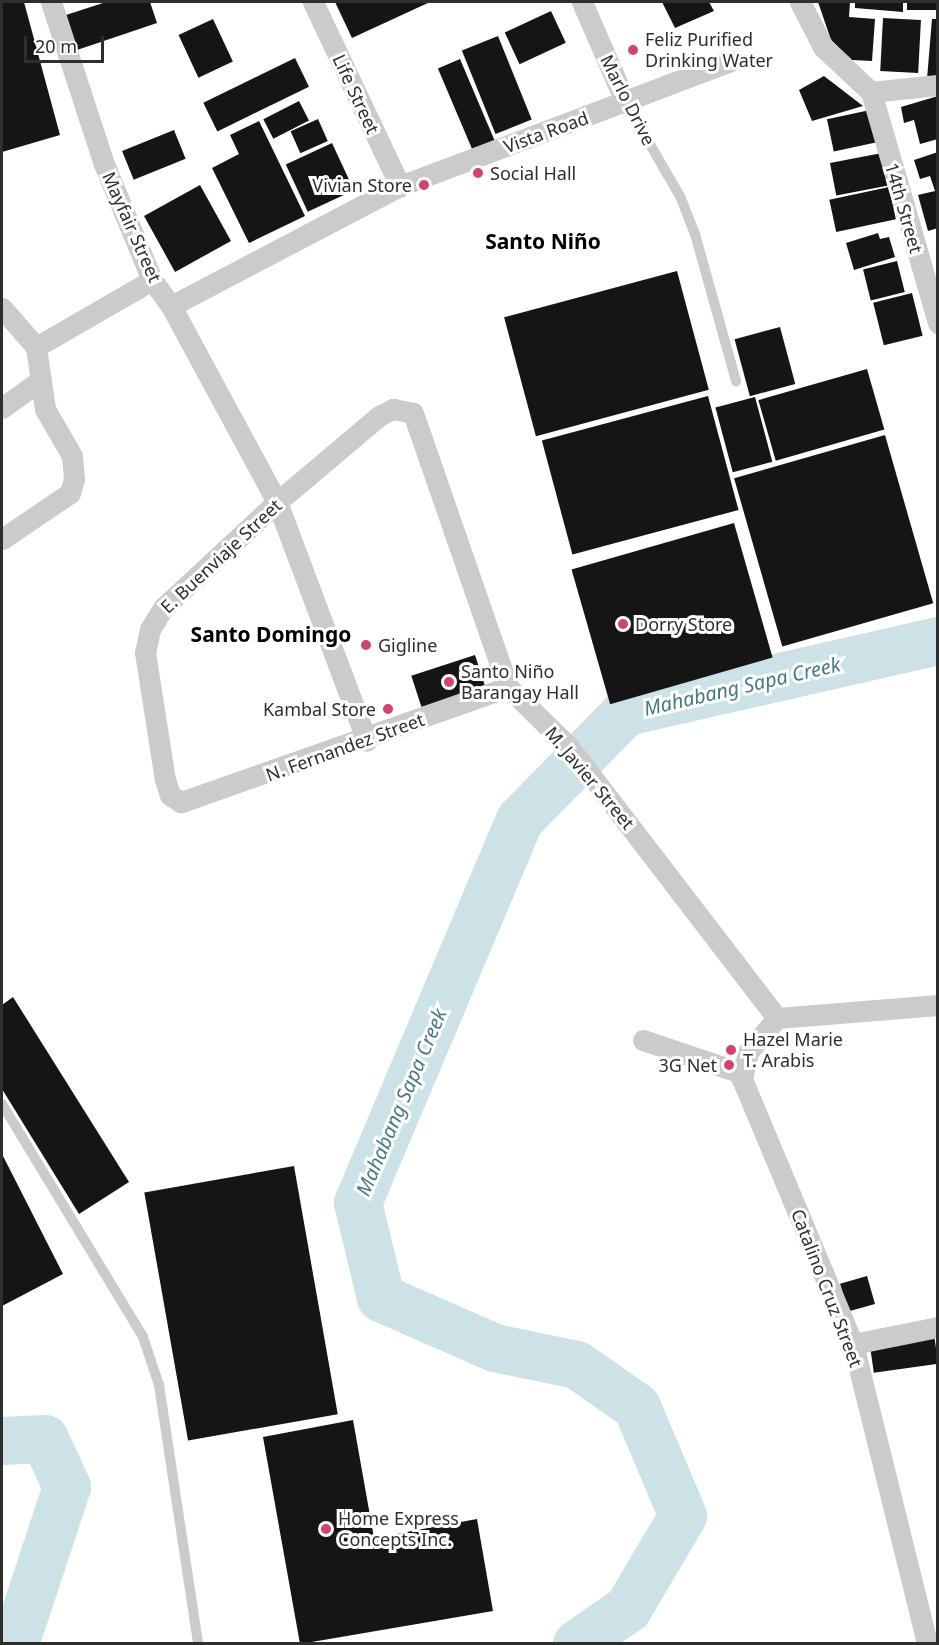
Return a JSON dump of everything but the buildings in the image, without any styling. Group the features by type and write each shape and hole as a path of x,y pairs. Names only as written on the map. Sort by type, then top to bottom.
{"street":[{"name":"Mayfair Street","path":"51,2 104,164 152,280 171,306 277,502 367,741"},
{"name":"Life Street","path":"313,2 400,186"},
{"name":"Marlo Drive","path":"582,2 626,103"},
{"path":"800,2 822,47 871,92 938,85"},
{"name":"Vista Road","path":"171,306 400,186 731,62"},
{"name":"14th Street","path":"871,92 938,323"},
{"path":"36,347 152,280"},
{"path":"2,308 36,347 38,382 45,409 72,456 74,479 70,493 2,539"},
{"path":"2,408 38,382"},
{"name":"E. Buenviaje Street","path":"181,802 170,795 165,780 145,653 150,629 164,607 277,502 379,416 393,409 414,413"},
{"name":"M. Javier Street","path":"414,413 508,687 569,747 777,1018"},
{"name":"N. Fernandez Street","path":"181,802 367,741 508,687"},
{"path":"643,1040 741,1073 748,1052 777,1018 938,1005"},
{"name":"Catalino Cruz Street","path":"741,1073 853,1344 927,1644"},
{"path":"853,1344 938,1327"}],"lane":[{"name":"Marlo Drive","path":"626,103 680,196 695,234 735,381"},
{"path":"2,1104 143,1337 159,1385 198,1644"}],"waterway":[{"name":"Mahabang Sapa Creek","path":"577,1644 628,1609 683,1516 637,1407 577,1365 495,1348 381,1298 358,1203 520,820 626,712 938,641"},
{"name":"Mahabang Sapa Creek","path":"2,1441 45,1439 67,1487 15,1644"}],"place":[{"name":"Feliz Purified Drinking Water","path":"633,50"},
{"name":"Social Hall","path":"478,173"},
{"name":"Vivian Store","path":"424,185"},
{"name":"Dorry Store","path":"623,624"},
{"name":"Gigline","path":"366,645"},
{"name":"Santo Niño Barangay Hall","path":"449,682"},
{"name":"Kambal Store","path":"388,709"},
{"name":"Hazel Marie T. Arabis","path":"731,1050"},
{"name":"3G Net","path":"729,1065"},
{"name":"Home Express Concepts Inc.","path":"326,1529"}],"district":[{"name":"Santo Niño","path":"543,241"},
{"name":"Santo Domingo","path":"271,634"}]}
